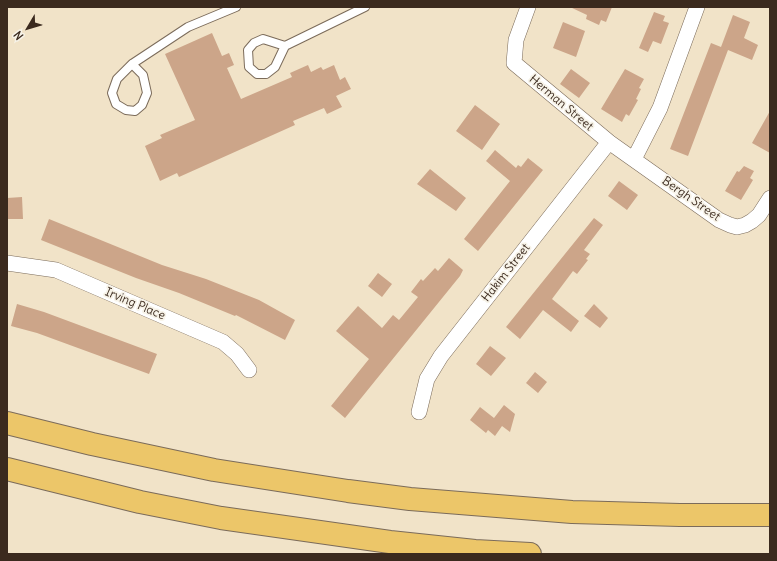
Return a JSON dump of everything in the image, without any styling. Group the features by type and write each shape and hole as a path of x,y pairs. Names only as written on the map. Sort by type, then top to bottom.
{"highway":[{"path":"7,423 92,444 214,470 394,497 469,505 572,512 680,515 770,515"},
{"path":"7,469 140,502 221,518 390,542 475,551 530,554"}],"street":[{"name":"Herman Street","path":"528,7 516,40 514,63 609,142"},
{"path":"634,159 660,108 697,7"},
{"name":"Bergh Street","path":"609,142 719,220 730,225 737,227 752,221 759,215 770,198"},
{"name":"Hakim Street","path":"419,412 427,379 441,356 609,142"},
{"name":"Irving Place","path":"7,263 56,270 223,342 237,354 249,370"}],"lane":[{"path":"132,64 143,75 147,93 142,105 135,111 126,110 116,104 112,93 117,79 132,64 188,27 236,7"},
{"path":"285,46 263,39 254,43 248,50 249,67 257,74 266,74 275,67 285,46 365,7"}],"building":[{"path":"570,7 612,7 606,22 601,20 599,25 586,19 587,15"},
{"path":"654,12 665,16 663,21 669,23 661,44 653,41 648,52 639,48"},
{"path":"733,15 750,22 744,38 758,45 752,60 728,50 688,156 670,149 711,43 721,47"},
{"path":"563,22 585,31 576,57 553,48"},
{"path":"212,33 222,56 229,53 234,65 227,68 241,99 292,77 290,73 308,65 311,72 321,67 323,70 334,65 340,80 345,77 351,89 336,96 342,107 327,114 324,108 293,121 295,125 179,177 177,173 160,181 145,146 162,138 160,135 195,120 165,54"},
{"path":"571,69 590,83 579,98 560,84"},
{"path":"625,69 644,79 639,88 641,89 636,99 638,100 629,116 626,114 622,122 601,109"},
{"path":"475,105 500,124 482,150 456,131"},
{"path":"770,111 770,153 752,143"},
{"path":"495,150 516,168 518,165 521,167 528,158 543,170 478,251 464,239 510,181 486,161"},
{"path":"744,166 754,171 750,178 753,180 741,200 725,191 737,171 739,172"},
{"path":"430,169 466,198 456,211 417,184"},
{"path":"619,181 638,195 627,210 608,196"},
{"path":"22,197 23,219 7,219 7,198"},
{"path":"594,218 603,225 584,250 590,254 586,259 588,260 577,274 573,271 552,299 579,321 571,332 543,310 520,339 506,327"},
{"path":"49,219 162,265 206,279 259,300 295,320 285,340 236,315 235,316 179,293 136,278 41,240"},
{"path":"449,258 463,270 460,276 345,418 331,406 369,359 336,331 358,306 382,328 393,315 399,320 418,297 411,292 421,279 423,281 435,268 438,271"},
{"path":"378,273 392,284 382,297 368,286"},
{"path":"17,304 44,312 157,354 149,374 37,333 11,326"},
{"path":"594,304 608,318 600,328 584,316"},
{"path":"490,346 506,358 491,376 476,364"},
{"path":"535,372 547,382 538,393 526,383"},
{"path":"504,405 515,414 510,432 502,426 495,436 488,430 486,433 470,420 480,407 494,418"}]}
